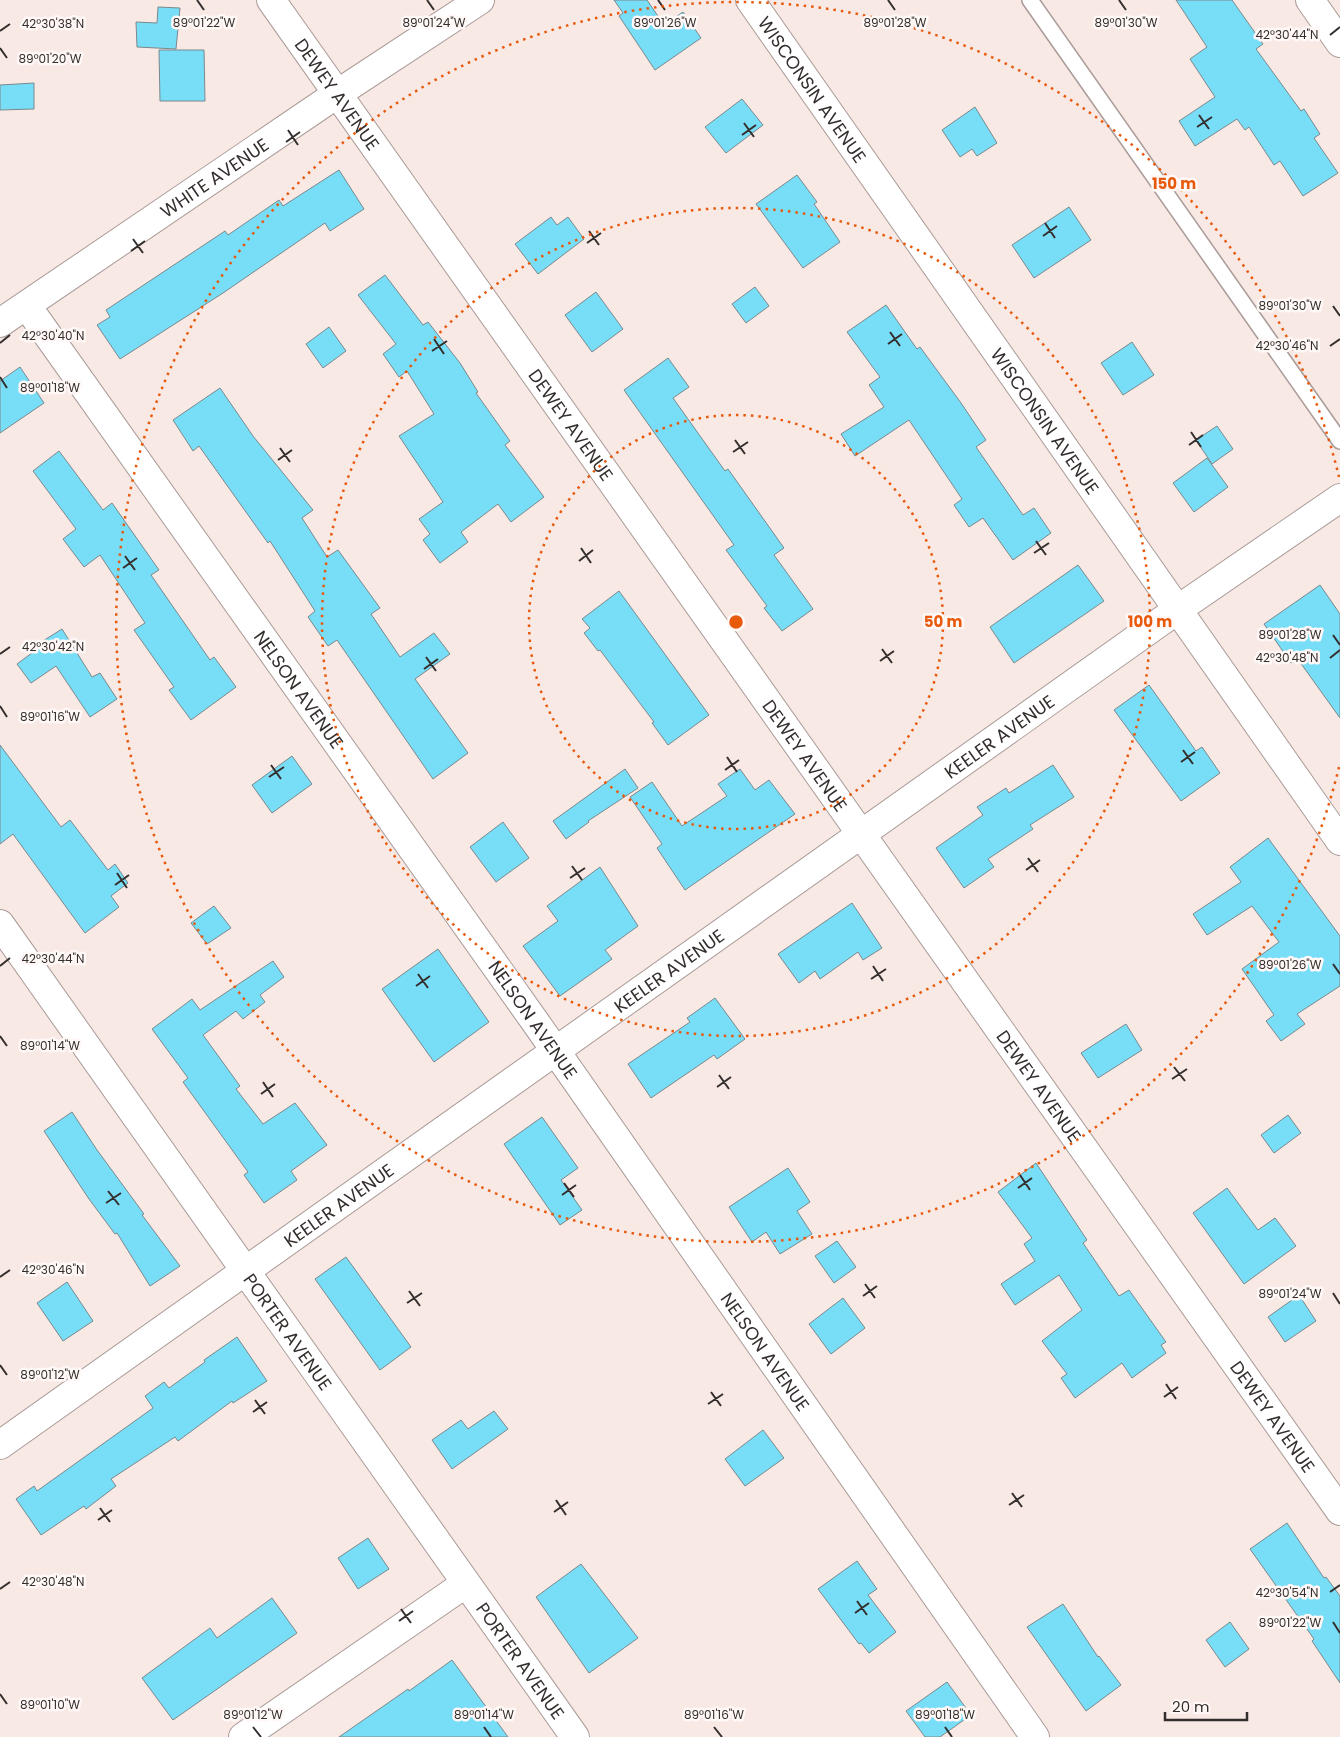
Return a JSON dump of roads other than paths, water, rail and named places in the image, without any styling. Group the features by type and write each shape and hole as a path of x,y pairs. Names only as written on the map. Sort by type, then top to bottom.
{"street":[{"name":"DEWEY AVENUE","path":"271,0 863,834 1340,1511"},
{"name":"WHITE AVENUE","path":"0,323 336,94 480,0"},
{"name":"WISCONSIN AVENUE","path":"750,0 1340,841"},
{"path":"1310,0 1340,43"},
{"name":"NELSON AVENUE","path":"27,306 555,1051 1035,1737"},
{"name":"KEELER AVENUE","path":"0,1445 1177,610 1340,498"},
{"name":"PORTER AVENUE","path":"0,924 575,1737"},
{"path":"243,1737 465,1584"}],"lane":[{"path":"1030,0 1340,441"}]}
